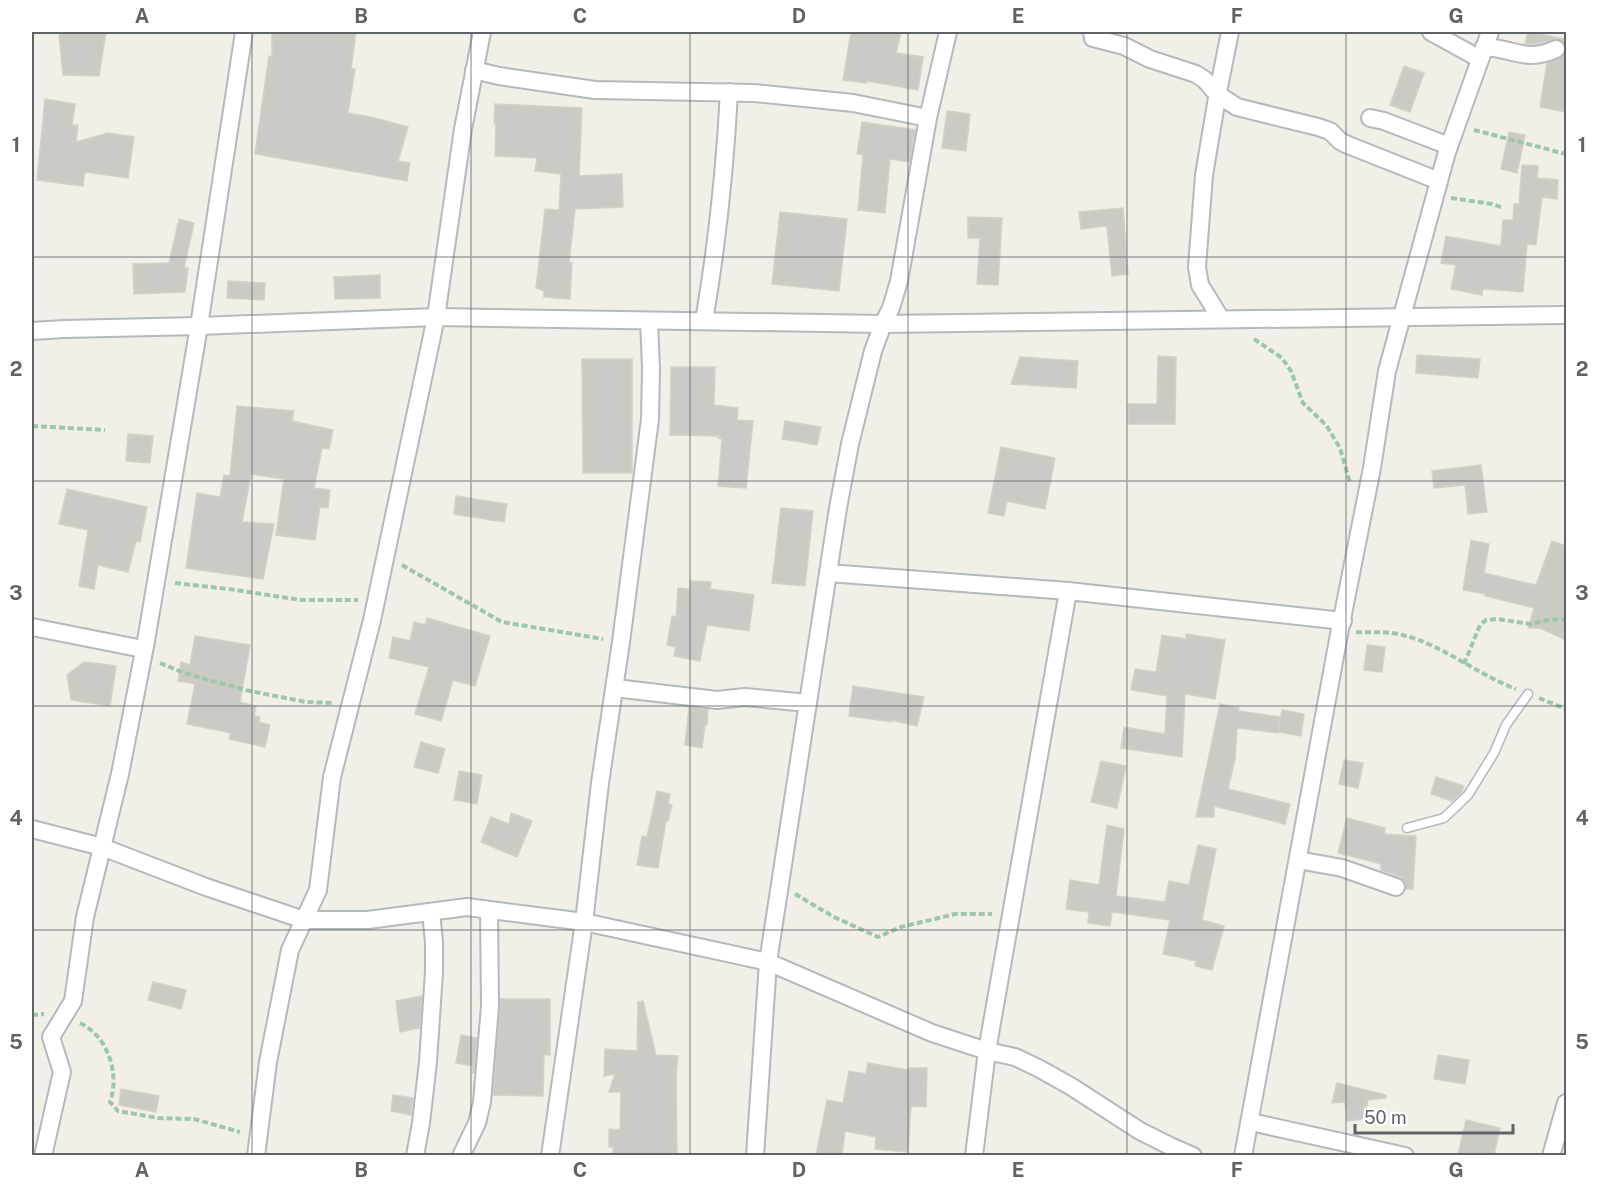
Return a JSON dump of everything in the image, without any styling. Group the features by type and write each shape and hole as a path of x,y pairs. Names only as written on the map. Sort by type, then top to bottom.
{"street":[{"path":"44,1155 62,1072 51,1036 73,1001 85,917 120,774 200,326 244,32"},
{"path":"256,1155 268,1062 290,950 318,890 332,777 377,600 436,317 463,129 482,32"},
{"path":"755,1155 768,962 837,508 873,351 891,308 899,281 928,118 948,32"},
{"path":"1092,32 1093,38 1124,46 1150,59 1196,74 1205,80 1217,94 1237,107 1330,131 1340,141 1437,188"},
{"path":"1226,319 1200,285 1197,267 1204,175 1230,32"},
{"path":"1431,32 1530,55 1556,49"},
{"path":"1244,1155 1372,468 1387,371 1449,146 1485,46"},
{"path":"474,70 499,76 595,90 754,93 853,103 928,118"},
{"path":"704,321 724,167 729,92"},
{"path":"1370,118 1384,121 1449,146"},
{"path":"32,331 64,328 200,326 436,317 883,324 1566,315"},
{"path":"550,1155 584,922 600,783 615,688 650,419 649,321"},
{"path":"828,573 1068,591 1341,625"},
{"path":"974,1155 987,1051 1068,591"},
{"path":"32,627 143,650"},
{"path":"615,688 717,700 745,697 808,703"},
{"path":"32,829 102,848 206,887 304,920 368,920 467,908 584,922 768,962 932,1033 987,1051 1015,1057 1072,1087 1140,1131 1192,1155"},
{"path":"1298,861 1342,868 1396,887"},
{"path":"461,1155 477,1123 482,1102 490,1006 489,910"},
{"path":"415,1155 428,1062 434,972 431,912"},
{"path":"1551,1155 1566,1103"},
{"path":"1251,1122 1399,1155"}],"lane":[{"path":"1407,828 1444,818 1468,795 1494,753 1506,725 1528,694"}],"path":[{"path":"1456,126 1566,154"},
{"path":"1437,188 1504,208"},
{"path":"1226,319 1282,358 1291,371 1303,403 1326,425 1340,448 1362,518"},
{"path":"32,426 105,430"},
{"path":"386,556 502,622 621,642"},
{"path":"156,581 301,600 377,600"},
{"path":"1464,664 1480,625 1486,620 1497,619 1530,624 1566,619"},
{"path":"1341,625 1366,633 1398,634 1429,645 1502,684 1566,709"},
{"path":"143,650 163,665 245,690 325,704 351,702"},
{"path":"780,885 834,916 878,937 901,927 955,914 1011,914"},
{"path":"32,1015 54,1014"},
{"path":"77,1021 99,1036 112,1062 114,1090 110,1102 118,1111 158,1119 194,1119 258,1137"}],"building":[{"path":"59,32 106,32 99,76 63,75"},
{"path":"272,32 356,32 351,69 355,69 348,113 408,127 398,161 410,163 407,181 255,154 269,56 272,57"},
{"path":"851,32 901,32 896,53 923,57 918,90 867,81 866,83 843,80"},
{"path":"1528,32 1566,39 1566,45 1557,39 1525,44"},
{"path":"1566,51 1566,112 1540,107 1547,63 1564,56"},
{"path":"1404,66 1424,73 1410,112 1390,105"},
{"path":"45,99 75,104 72,125 78,125 76,142 108,133 134,137 128,178 85,172 83,186 37,180"},
{"path":"495,104 582,108 579,176 622,174 623,207 575,209 569,263 572,263 570,299 544,297 544,291 536,288 545,209 559,210 561,174 535,171 537,158 495,156"},
{"path":"947,111 970,114 966,151 942,148"},
{"path":"862,122 915,130 910,162 890,159 885,213 858,210 863,155 857,154"},
{"path":"1509,132 1525,135 1517,173 1501,169"},
{"path":"1522,165 1538,166 1537,178 1558,180 1557,199 1542,197 1536,245 1527,244 1523,292 1483,289 1482,295 1451,289 1456,265 1441,263 1446,236 1501,246 1503,220 1513,220 1514,204 1519,204"},
{"path":"1123,208 1128,274 1112,276 1107,226 1081,229 1079,212"},
{"path":"780,212 847,219 839,291 772,284"},
{"path":"968,217 1002,218 998,285 977,284 980,238 968,238"},
{"path":"179,219 194,223 184,268 188,268 185,292 134,294 133,264 169,263"},
{"path":"380,275 380,298 335,299 334,277"},
{"path":"228,281 265,283 264,300 227,298"},
{"path":"1417,355 1480,359 1478,378 1416,373"},
{"path":"1158,356 1176,357 1175,424 1128,424 1128,404 1157,404"},
{"path":"1020,357 1078,361 1076,388 1011,384"},
{"path":"582,359 632,359 632,473 583,473"},
{"path":"671,367 715,367 714,405 738,408 737,420 753,421 746,488 718,486 722,439 718,438 719,436 670,435"},
{"path":"237,406 294,411 292,421 333,430 329,449 322,448 314,488 330,490 328,508 320,507 315,540 276,535 284,479 251,474 242,522 274,524 263,579 186,568 197,493 220,497 224,475 230,476"},
{"path":"785,421 821,427 817,445 782,439"},
{"path":"128,434 153,436 150,463 126,461"},
{"path":"1001,447 1055,458 1045,509 1007,501 1004,516 988,513"},
{"path":"1481,465 1487,512 1468,514 1465,485 1434,488 1432,471"},
{"path":"67,489 147,507 140,542 136,541 128,572 98,565 94,589 79,586 88,530 59,524"},
{"path":"456,496 507,504 504,522 454,514"},
{"path":"781,508 813,511 805,586 772,583"},
{"path":"1471,540 1489,544 1484,573 1536,585 1552,541 1566,546 1566,640 1540,628 1528,628 1534,608 1463,590"},
{"path":"690,581 711,582 710,589 754,595 749,631 707,625 700,661 674,656 676,647 667,645 672,616 676,617 678,588 690,589"},
{"path":"427,618 490,636 475,686 453,680 441,721 415,714 429,667 389,658 393,637 410,641 414,622 425,625"},
{"path":"1186,634 1225,640 1215,699 1185,694 1182,757 1121,748 1124,727 1165,734 1167,696 1131,690 1135,669 1156,672 1162,635 1186,639"},
{"path":"195,636 250,645 240,702 256,706 254,716 260,717 259,722 270,725 265,747 229,739 231,733 187,724 195,684 178,681 181,662 190,665"},
{"path":"1367,645 1385,647 1382,672 1364,670"},
{"path":"84,662 116,666 110,706 71,700 67,675"},
{"path":"853,686 924,697 917,726 892,720 892,722 849,716"},
{"path":"1220,704 1239,708 1238,711 1280,717 1278,733 1237,728 1235,759 1228,789 1290,804 1285,824 1214,806 1214,817 1196,817"},
{"path":"689,707 708,710 702,748 685,745"},
{"path":"1282,710 1304,714 1301,736 1278,732"},
{"path":"421,742 445,749 438,773 414,767"},
{"path":"1344,760 1363,763 1358,788 1339,784"},
{"path":"1101,761 1126,766 1117,808 1091,802"},
{"path":"459,771 482,775 477,804 454,800"},
{"path":"1436,777 1464,786 1462,792 1452,801 1431,794"},
{"path":"657,791 670,794 668,804 672,805 668,821 666,821 658,868 637,865 642,836 647,837"},
{"path":"511,813 532,821 517,857 481,842 491,817 509,824"},
{"path":"1347,818 1385,828 1384,834 1416,836 1413,889 1406,889 1400,877 1381,870 1381,864 1338,853"},
{"path":"1107,825 1124,829 1116,896 1165,902 1169,881 1189,885 1198,845 1216,849 1202,920 1224,926 1212,970 1195,966 1196,961 1163,954 1170,920 1112,912 1110,926 1088,923 1089,912 1066,909 1070,880 1099,885"},
{"path":"153,982 186,990 181,1009 148,1000"},
{"path":"422,996 420,1028 400,1032 396,1001"},
{"path":"500,999 550,999 550,1055 544,1054 543,1096 493,1095"},
{"path":"643,1001 656,1055 678,1056 677,1155 613,1155 613,1147 609,1147 609,1129 620,1130 621,1092 609,1092 615,1074 604,1076 605,1049 637,1051 638,1002"},
{"path":"461,1035 477,1038 474,1073 472,1073 473,1066 456,1063"},
{"path":"1438,1055 1469,1060 1465,1084 1434,1079"},
{"path":"868,1063 909,1070 909,1068 927,1068 926,1107 911,1106 908,1152 875,1149 876,1137 845,1131 842,1155 816,1155 827,1100 843,1103 849,1071 866,1074"},
{"path":"1337,1083 1386,1095 1386,1098 1368,1100 1364,1119 1347,1121 1345,1102 1332,1103"},
{"path":"121,1089 159,1096 156,1112 119,1105"},
{"path":"393,1095 413,1098 411,1115 391,1111"},
{"path":"1466,1120 1500,1128 1494,1155 1458,1155"}]}
